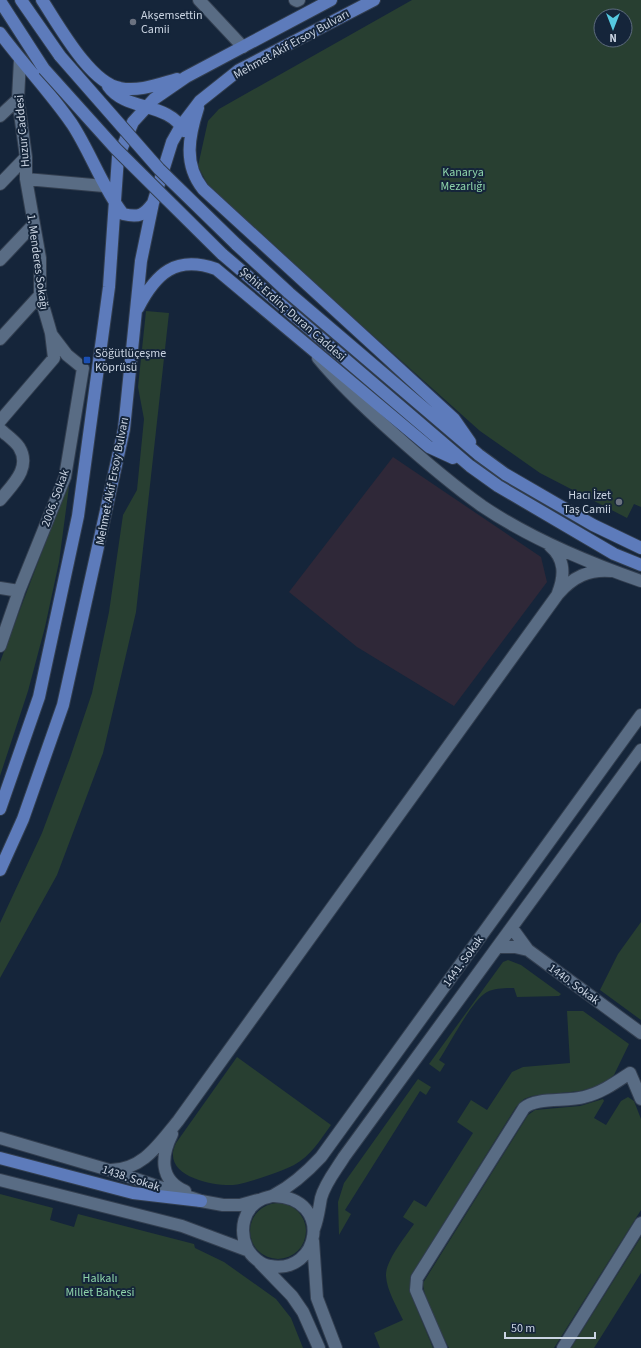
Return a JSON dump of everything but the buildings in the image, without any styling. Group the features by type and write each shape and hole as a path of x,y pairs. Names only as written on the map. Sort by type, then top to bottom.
{"main road":[{"name":"Şehit Erdinç Duran Caddesi","path":"21,0 60,56 159,169 236,244 290,293 479,455 506,474 593,525 641,548"},
{"path":"42,0 92,71 106,83 113,93 133,104 158,110 181,126 188,141 194,173 203,189 454,419 479,455"},
{"name":"Mehmet Akif Ersoy Bulvarı","path":"0,809 40,697 78,516 109,287 118,157 133,122 145,107 186,77 331,0"},
{"name":"Mehmet Akif Ersoy Bulvarı","path":"0,870 23,819 63,705 124,429 134,314 141,261 153,203 172,142 181,126 200,101 239,70 374,0"},
{"name":"Şehit Erdinç Duran Caddesi","path":"0,1 44,69 116,149 222,254 470,466 498,486 614,554 641,565"},
{"path":"0,33 72,124 88,151 104,186 123,214 133,217 145,212 153,203"},
{"path":"106,83 120,88 136,88 186,77"},
{"path":"188,141 200,101"},
{"path":"134,314 147,290 167,270 178,265 203,264 216,269 429,447 470,466"},
{"path":"0,1158 133,1193 200,1201"}],"street":[{"path":"199,0 243,47"},
{"path":"296,0 297,2 299,0"},
{"name":"Huzur Caddesi","path":"20,60 18,99 26,157 26,179"},
{"path":"0,116 18,99"},
{"path":"0,184 26,157"},
{"path":"26,179 104,186"},
{"name":"1. Menderes Sokağı","path":"0,421 54,358 51,333 40,295 40,258 26,179"},
{"path":"0,260 33,225"},
{"path":"0,339 40,295"},
{"name":"2006. Sokak","path":"0,646 18,591 65,477 83,368 67,355 51,333"},
{"path":"306,344 347,392 438,473 484,507 546,542 611,571 641,581"},
{"path":"0,429 18,447 22,461 20,477 0,500"},
{"path":"546,542 557,552 563,566 562,580 558,594"},
{"path":"109,1170 127,1168 143,1160 178,1121 558,594 569,582 582,574 597,570 611,571"},
{"path":"0,588 18,591"},
{"name":"1441. Sokak","path":"268,1197 303,1174 321,1157 641,715"},
{"name":"1441. Sokak","path":"313,1235 322,1198 332,1174 510,932 641,750"},
{"name":"1440. Sokak","path":"490,924 510,932 528,950 641,1033"},
{"path":"498,947 515,947 528,950"},
{"path":"441,1348 416,1290 417,1278 524,1108 533,1103 583,1098 597,1093 630,1073 641,1099"},
{"path":"178,1121 166,1147 164,1164 166,1176 174,1186 188,1192 200,1201"},
{"name":"1438. Sokak","path":"0,1138 109,1170 200,1201 223,1205 240,1205 268,1197"},
{"path":"0,1180 182,1226 249,1251"},
{"path":"319,1348 303,1312 292,1296 249,1251 244,1240 243,1228 246,1216 252,1206 268,1197 286,1196 297,1200 306,1208 312,1218 317,1298 336,1348"},
{"path":"563,1348 641,1223"},
{"path":"260,1263 270,1266 290,1264 300,1259 308,1251 313,1235"}],"shaded area":[{"path":"393,457 541,557 547,582 454,706 357,647 289,592"}],"green space":[{"name":"Kanarya Mezarlığı","path":"412,0 641,0 641,507 634,504 627,518 540,473 480,431 211,191 198,166 208,121 219,109"},
{"path":"146,311 169,313 136,612 103,753 57,875 0,978 0,923 42,833 92,693 109,612 123,515 137,490 144,419 138,387"},
{"path":"67,486 69,487 59,562 45,627 28,691 0,776 0,662"},
{"path":"641,922 641,1020 600,990 618,954"},
{"path":"508,960 521,965 561,994 559,996 517,997 514,988 497,989 487,992 474,1004 439,1060 445,1064 440,1072 429,1064 503,962"},
{"path":"567,1011 583,1011 629,1044 614,1075 602,1085 580,1091 532,1096 524,1099 516,1107 410,1277 410,1292 433,1348 380,1348 374,1333 403,1320 390,1293 386,1276 392,1256 414,1224 403,1217 414,1200 426,1207 473,1133 457,1122 471,1100 487,1110 512,1072 523,1067 570,1063"},
{"path":"237,1057 331,1125 310,1152 289,1168 255,1180 233,1185 223,1185 201,1181 181,1171 175,1163 173,1154 176,1143"},
{"path":"418,1079 431,1087 426,1095 420,1091 345,1210 351,1214 339,1235 338,1202 344,1183"},
{"path":"628,1097 634,1101 641,1119 641,1210 554,1348 449,1348 429,1306 423,1283 528,1115 535,1110 580,1106 603,1099 604,1101 594,1118 606,1125 621,1101"},
{"name":"Halkalı Millet Bahçesi","path":"0,1194 53,1208 50,1220 74,1227 78,1214 194,1244 195,1248 224,1262 276,1299 291,1318 303,1348 0,1348"},
{"path":"278,1203 289,1205 298,1211 304,1220 306,1231 304,1242 298,1251 289,1257 278,1259 267,1257 258,1251 252,1242 250,1231 252,1220 258,1211 267,1205"},
{"path":"641,1237 641,1273 594,1348 571,1348"}],"place":[{"name":"Akşemsettin Camii","path":"133,22"},
{"name":"Söğütlüçeşme Köprüsü","path":"87,360"},
{"name":"Hacı İzet Taş Camii","path":"619,502"}]}
